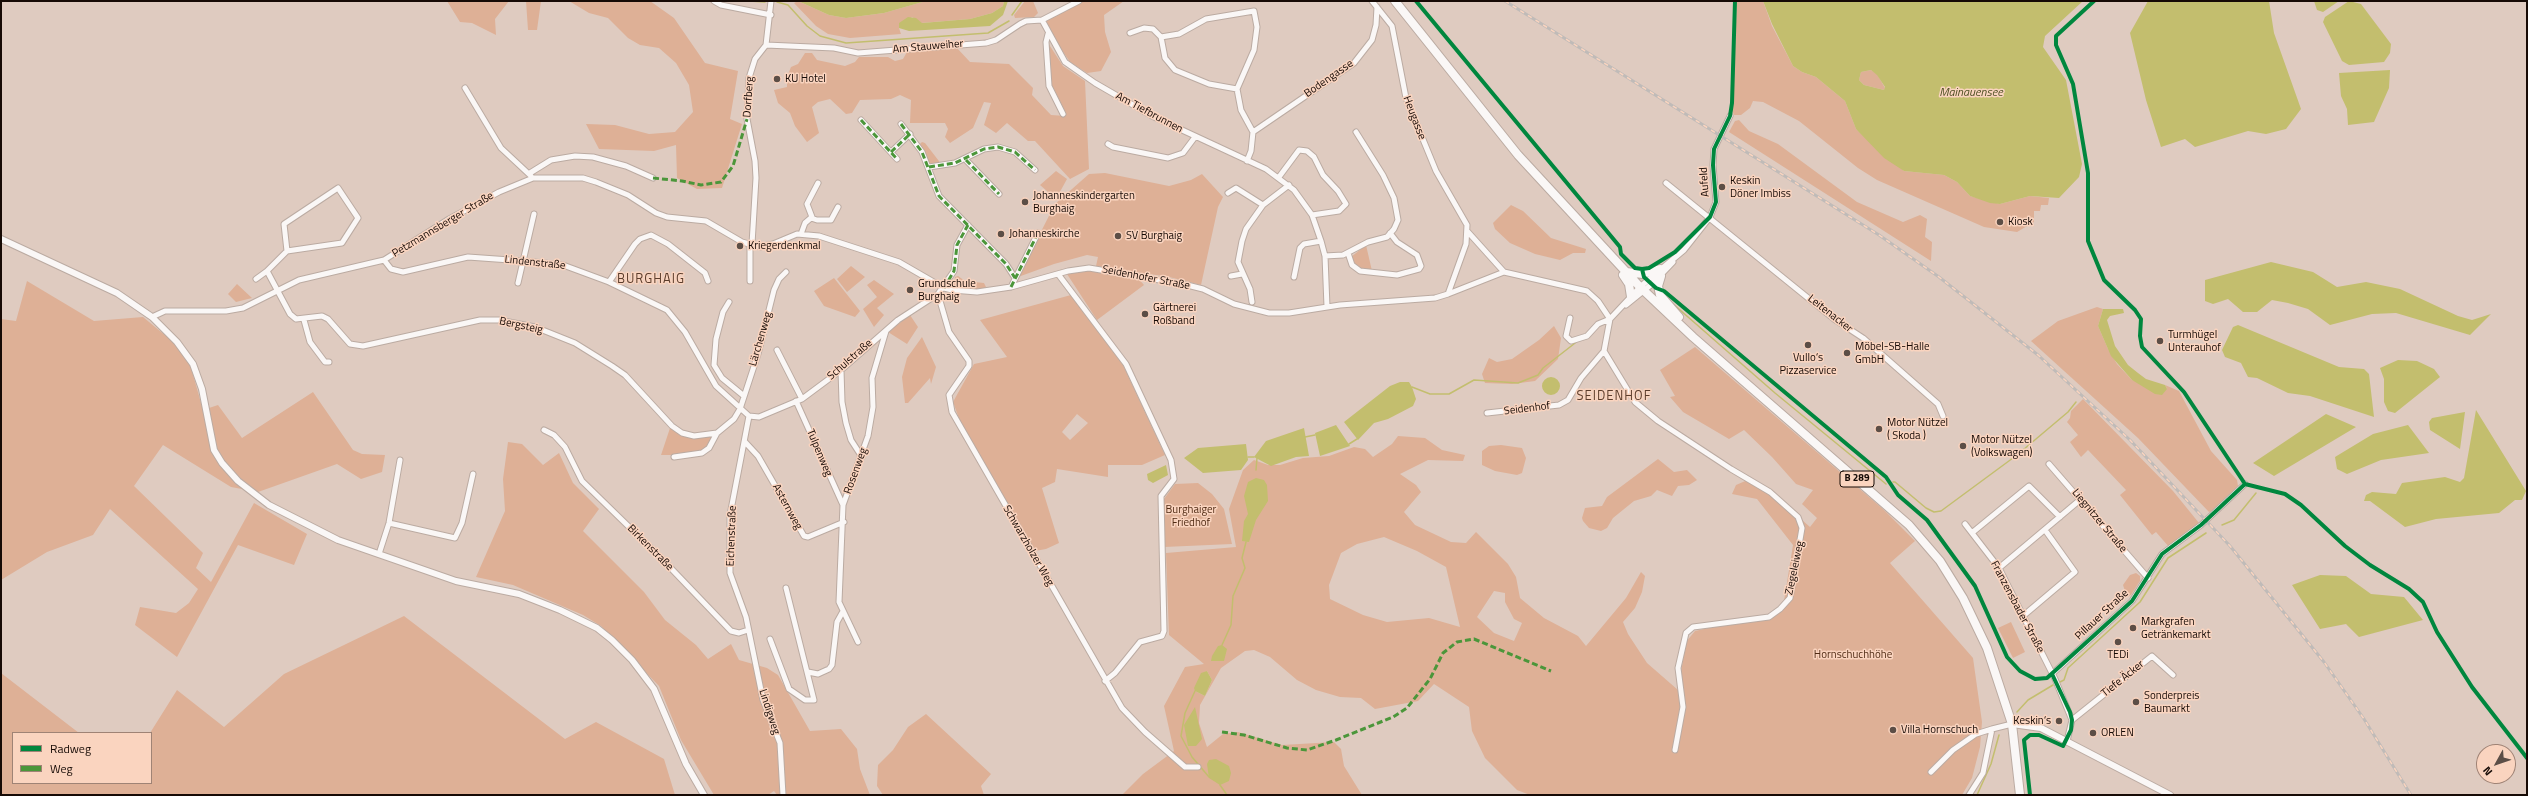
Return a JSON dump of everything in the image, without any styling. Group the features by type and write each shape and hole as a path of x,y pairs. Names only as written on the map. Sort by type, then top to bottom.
{"main road":[{"name":"B 289","path":"1395,1 1518,155 1619,266 1693,337 1909,525 1940,561 1963,598 1987,648 2012,724 2020,795"},
{"path":"1619,266 1621,273 1629,284 1630,297"},
{"path":"1626,272 1643,274 1661,273 1658,286 1660,295 1693,337"}],"street":[{"path":"714,1 721,5 771,15"},
{"name":"Dorfberg","path":"750,281 750,247 752,244 751,238 756,207 755,166 747,118 749,84 755,59 766,45 771,15 771,1"},
{"name":"Am Stauweiher","path":"766,45 834,48 858,53 986,43 996,40 1026,21 1042,20 1079,1"},
{"name":"Heugasse","path":"1372,1 1392,26 1406,98 1429,156 1444,186 1463,215 1468,232"},
{"name":"Bodengasse","path":"1253,132 1354,63 1373,36 1376,6"},
{"path":"1161,37 1179,34 1206,19 1254,11 1257,27 1254,50 1237,89 1241,110 1253,132 1251,151 1247,161"},
{"name":"Am Tiefbrunnen","path":"1042,20 1056,48 1070,66 1129,103 1195,138 1279,177 1289,185 1300,197 1312,215 1321,241 1325,256 1327,307"},
{"path":"1130,33 1144,28 1153,29 1161,37 1165,58 1174,70 1209,84 1237,89"},
{"path":"1048,34 1046,42 1050,86 1063,114"},
{"path":"464,88 501,148 530,173 533,178"},
{"name":"Aufeld","path":"1642,289 1674,260 1710,217 1716,202 1713,157 1730,116"},
{"path":"861,120 898,159"},
{"path":"901,124 922,152 929,167 938,196 1006,264 1015,278"},
{"path":"1325,256 1348,253 1390,233 1398,220 1394,198 1378,165 1356,132"},
{"path":"891,152 910,134"},
{"path":"1108,144 1168,158 1183,153 1195,138"},
{"path":"929,167 966,160 984,149 998,148 1015,152 1035,170"},
{"path":"1279,177 1300,150 1307,151 1314,157 1323,176 1338,191 1346,204 1339,212 1312,215"},
{"path":"530,173 551,160 569,156 593,156 626,166 652,178"},
{"path":"966,160 999,194"},
{"name":"Petzmannsberger Straße","path":"152,317 165,311 226,311 243,308 298,280 384,260 476,204 533,178 583,178 628,195 656,213 667,216 706,221 742,242 752,244"},
{"path":"811,218 807,204 818,183"},
{"name":"Aufeld","path":"1666,183 1710,217"},
{"path":"1252,302 1250,289 1242,274 1238,262 1242,241 1246,229 1263,205 1289,185"},
{"path":"256,278 267,271 287,251 342,243 358,218 338,188 284,224 287,251"},
{"path":"1228,193 1236,188 1263,205"},
{"path":"811,218 817,220 831,220 838,207"},
{"path":"518,283 534,214"},
{"name":"Leitenacker","path":"1710,217 1834,319 1863,338 1938,404 1944,416"},
{"path":"800,234 805,223 811,218"},
{"name":"Schulstraße","path":"749,416 759,417 802,399 841,370 886,330 938,294 944,288 954,271 957,245 968,225"},
{"path":"1468,232 1504,272"},
{"path":"1448,294 1466,244 1468,232"},
{"path":"1011,287 1038,233"},
{"path":"1348,253 1352,265 1360,271 1397,275 1419,269 1421,266 1417,255 1397,242 1390,233"},
{"path":"752,244 766,246 788,236 800,234 819,236 899,262 944,288"},
{"path":"609,282 635,244 640,239 651,235 668,244 705,273 708,281"},
{"path":"1,240 117,293 152,317 177,342 193,364 202,389 214,450 222,463 238,481 269,505 317,530 379,554 456,581 519,594 560,610 597,628 632,660 654,689 686,764 704,795"},
{"path":"1294,278 1300,248 1304,244 1321,241"},
{"name":"Lindenstraße","path":"384,260 391,269 403,272 468,257 524,261 563,265 609,282 667,310 676,319 711,380 749,416"},
{"name":"Seidenhofer Straße","path":"944,288 977,292 1011,287 1058,274 1089,268 1157,278 1203,289 1234,304 1269,313 1289,313 1327,307 1412,301 1448,294"},
{"path":"267,271 290,314 296,319 304,320 310,342 326,362 328,362"},
{"name":"Lärchenweg","path":"740,409 758,354 774,290 779,279 786,272"},
{"path":"1448,294 1504,272 1587,291 1598,301 1610,319"},
{"path":"1058,274 1126,364 1171,460 1174,479 1161,496 1164,631 1162,636 1140,642 1115,673 1105,681"},
{"path":"1230,276 1242,274"},
{"path":"1623,306 1630,297 1642,289"},
{"path":"1570,318 1566,336 1571,341 1587,336 1598,324 1610,319 1642,289"},
{"name":"Schwarzholzer Weg","path":"938,294 949,332 969,362 969,366 949,395 952,412 1105,681 1122,708 1145,732 1185,766 1198,767"},
{"path":"729,302 723,312 716,339 714,364 722,378 744,396"},
{"name":"Bergsteig","path":"304,320 322,316 328,319 350,344 363,346 480,320 499,320 535,327 575,343 625,375 662,416 682,433 694,436 717,433"},
{"name":"Seidenhof","path":"1487,413 1564,404 1584,373 1598,360 1604,351 1610,319"},
{"name":"Rosenweg","path":"858,642 852,627 842,613 839,602 844,522 843,505 862,457 873,407 872,378 886,330"},
{"path":"777,350 802,399"},
{"name":"Ziegeleiweg","path":"1604,351 1635,402 1658,421 1731,469 1770,492 1798,517 1802,528 1790,598 1780,609 1769,617 1693,627 1686,633 1678,668 1683,706 1675,750"},
{"path":"841,370 842,402 846,423 851,440 862,457"},
{"name":"Tulpenweg","path":"796,401 843,505"},
{"path":"674,457 702,453 709,448 717,433 734,419 740,409"},
{"name":"Eichenstraße","path":"748,630 730,573 729,553 730,516 749,416"},
{"name":"Birkenstraße","path":"544,430 554,434 565,447"},
{"name":"Birkenstraße","path":"561,436 582,481 663,560 731,631 739,633 748,630"},
{"name":"Asternweg","path":"745,442 758,456 804,536 808,537 844,522"},
{"path":"379,554 389,523 400,460"},
{"name":"Liegnitzer Straße","path":"2050,464 2148,578"},
{"path":"389,523 455,538 462,523 473,474"},
{"name":"Pillauer Straße","path":"2052,674 2132,601 2162,554 2201,525 2245,484"},
{"path":"1972,532 2029,486 2060,517"},
{"path":"1999,568 2081,499"},
{"name":"Franzensbader Straße","path":"1964,524 1972,532 1999,568 2052,674"},
{"path":"2023,616 2075,572 2045,530"},
{"path":"770,639 790,689 805,700 814,700 786,588"},
{"name":"Rosenweg","path":"808,672 818,674 829,669 832,665 836,622 842,613"},
{"name":"Lindigweg","path":"748,630 763,700 780,743 783,795"},
{"name":"Tiefe Äcker","path":"2072,720 2152,656 2173,675"},
{"path":"2052,674 2072,720 2067,741"},
{"path":"1931,772 1959,746 1976,734 2012,724 2041,728 2170,795"},
{"path":"1969,795 1983,773 1992,729"}],"green space":[{"path":"447,1 509,1 495,19 496,35 472,23 460,22"},
{"path":"526,1 541,1 537,30 528,30"},
{"path":"569,1 650,1 674,18 705,63 738,71 730,119 742,124 722,188 697,189 677,178 676,145 654,151 599,149 586,124 615,125 649,134 675,132 693,112 689,85 676,63 659,48 640,45 628,38 608,18 589,13"},
{"path":"798,1 829,15 846,18 884,13 926,1 1004,1 1003,6 992,13 970,19 921,23 912,17 899,28 901,34 850,38 828,34 816,26 794,3"},
{"path":"1025,1 1033,1 1038,13 1034,17 1015,18 1014,15"},
{"path":"1084,1 1124,1 1104,15 1105,32 1111,52 1101,71 1087,73 1070,62 1053,37 1046,20"},
{"path":"1737,1 1763,1 1772,26 1793,66 1802,72 1816,77 1845,101 1856,129 1904,171 1944,175 1957,182 1970,196 2000,204 2030,196 2049,198 2048,205 2041,205 2040,211 2034,211 2034,222 2017,232 1984,227 1877,180 1858,168 1799,121 1763,102 1753,101 1750,108 1741,115 1734,115 1732,110"},
{"path":"1048,43 1063,66 1085,81 1089,169 1070,179 1035,141 1028,141 1007,123 996,133 984,125 991,103 984,102 973,128 950,143 945,137 948,129 945,123 910,123 911,100 900,95 891,99 860,100 852,113 846,114 830,99 818,102 812,107 819,133 807,142 795,126 790,113 778,103 774,90 787,87 787,77 791,67 798,64 805,53 812,53 817,60 845,66 855,62 859,57 888,57 895,61 903,59 907,52 957,48 970,62 1009,64 1033,88 1032,95 1051,115 1065,116 1065,113 1051,85"},
{"path":"1871,70 1877,74 1885,88 1884,90 1864,85 1859,80 1861,72"},
{"path":"1739,120 1749,131 1778,144 1857,202 1903,222 1920,215 1927,219 1925,237 1932,242 1931,261 1729,132 1735,121"},
{"path":"922,142 925,143 942,165 929,167 920,144"},
{"path":"1056,171 1067,179 1056,199 1040,185"},
{"path":"1105,173 1169,186 1191,180 1202,174 1223,197 1218,207 1201,285 1169,277 1096,266 1098,257 1087,255 1054,264 1018,277 1055,204 1089,174"},
{"path":"1511,205 1523,211 1551,238 1586,249 1585,253 1573,253 1560,260 1535,254 1510,243 1495,229 1493,223"},
{"path":"1366,245 1372,271 1356,268 1351,257"},
{"path":"851,266 865,277 847,292 837,279"},
{"path":"1092,270 1138,278 1144,285 1097,320 1067,274"},
{"path":"958,276 965,281 984,283 986,287 983,290 962,290 954,286 955,277"},
{"path":"834,278 860,311 855,317 824,306 814,291"},
{"path":"874,280 894,294 877,308 884,315 874,327 863,309 877,297 867,285"},
{"path":"27,281 94,321 143,317 172,341 190,364 203,410 218,405 242,438 313,392 353,450 362,454 385,455 382,472 361,479 337,464 258,492 231,487 163,445 134,486 203,553 196,568 211,582 254,503 307,534 294,565 238,545 177,657 135,625 140,607 176,613 189,603 198,589 110,509 93,535 47,552 1,580 1,319 16,321"},
{"path":"237,284 252,298 236,302 228,294"},
{"path":"1071,295 1123,365 1165,455 1142,465 1108,465 1108,477 1057,469 1055,482 1042,488 1059,543 1046,549 1035,551 964,432 953,402 974,364 1007,357 980,320","holes":["1077,414 1088,423 1070,440 1062,432"]},
{"path":"2097,307 2103,309 2098,326 2108,349 2117,364 2132,380 2167,389 2165,385 2179,391 2211,451 2237,480 2238,486 2213,510 2209,512 2138,438 2031,341 2058,321"},
{"path":"910,315 918,327 907,344 888,332"},
{"path":"1554,326 1561,338 1558,359 1535,381 1512,384 1485,383 1482,374 1489,358 1497,362 1512,359 1539,340"},
{"path":"922,337 936,367 931,384 930,378 908,403 905,403 902,377 907,358"},
{"name":"Hornschuchhöhe","path":"1695,347 1884,510 1915,541 1890,563 1973,658 1982,722 1980,747 1972,778 1962,795 1530,795 1517,790 1485,758 1472,731 1469,707 1434,684 1418,701 1375,709 1361,698 1340,697 1316,690 1297,680 1270,657 1254,650 1245,651 1221,668 1200,705 1199,723 1207,747 1223,734 1238,732 1282,745 1334,742 1341,749 1344,766 1362,795 1122,795 1143,774 1174,751 1164,706 1185,667 1204,664 1169,635 1166,553 1236,547 1229,509 1243,470 1254,460 1268,465 1280,465 1303,458 1329,456 1354,447 1365,449 1373,457 1392,444 1398,436 1425,438 1442,450 1465,455 1463,461 1428,460 1400,474 1416,485 1421,492 1404,512 1415,525 1451,542 1466,543 1476,532 1508,564 1516,577 1520,598 1544,618 1578,636 1586,646 1626,598 1641,572 1645,576 1642,592 1635,608 1623,622 1628,634 1647,663 1678,690 1686,642 1695,631 1771,614 1784,601 1793,545 1757,499 1732,494 1736,485 1750,479 1770,492 1810,527 1817,518 1802,504 1813,490 1796,484 1772,457 1744,430 1729,439 1683,412 1670,397 1675,396 1660,370","holes":["1384,537 1417,551 1446,567 1460,627 1429,618 1387,622 1363,615 1330,599 1329,585 1341,553 1357,544","1494,591 1505,593 1505,602 1514,619 1522,623 1514,641 1494,633 1477,617","1207,671 1212,680 1205,696 1195,691"]},
{"path":"2083,399 2173,491 2199,523 2169,547 2156,532 2152,535 2120,495 2126,490 2088,450 2081,457 2070,442 2078,435 2067,422 2070,418 2071,411"},
{"path":"671,425 687,435 717,433 709,448 695,455 661,455"},
{"path":"508,442 522,444 543,465 559,453 573,483 599,509 583,531 644,592 665,620 696,645 708,659 731,644 739,660 767,668 778,675 810,731 841,729 857,749 860,769 870,795 777,795 774,791 768,795 714,795 681,740 659,686 601,626 583,615 513,585 476,577 505,511 503,479"},
{"path":"1501,445 1522,448 1526,458 1522,473 1517,475 1495,471 1482,465 1482,451 1489,446"},
{"path":"1658,459 1674,472 1687,470 1697,480 1689,485 1678,486 1672,496 1657,490 1651,496 1634,501 1613,518 1607,528 1601,531 1589,528 1582,518 1585,508 1602,506 1607,497"},
{"name":"Burghaiger Friedhof","path":"1198,483 1212,494 1224,509 1232,544 1164,547 1161,514 1164,499 1175,484"},
{"path":"2136,573 2140,576 2140,581 2131,595 2127,597 2123,585 2130,575"},
{"path":"404,616 565,739 596,722 664,759 675,795 1,795 1,673 78,732 12,732 12,784 152,784 152,732 151,732 177,690 224,727 284,674"},
{"path":"2011,622 2025,652 2013,658 1998,628"},
{"path":"926,714 991,774 981,786 984,795 883,795 877,786 878,765 893,750 908,727"}],"water":[{"path":"798,1 926,1 884,13 846,18 829,15"},
{"path":"1004,1 1008,1 1003,15 990,26 909,31 899,28 899,23 908,17 916,18 922,23 970,19 992,13 1003,6"},
{"name":"Mainauensee","path":"1763,1 2083,1 2045,36 2043,47 2066,80 2082,164 2079,177 2059,198 2030,196 2000,204 1990,203 1970,196 1957,182 1944,175 1904,171 1884,158 1856,129 1845,101 1816,77 1802,72 1793,66 1772,24","holes":["1871,70 1877,75 1885,87 1884,90 1864,85 1859,80 1861,72"]},
{"path":"2148,1 2269,1 2274,33 2301,109 2286,129 2266,134 2248,131 2195,147 2185,139 2161,147 2146,100 2130,33"},
{"path":"2314,1 2339,1 2323,12 2317,10"},
{"path":"2349,1 2361,4 2391,44 2390,53 2384,62 2349,65 2342,61 2323,22 2325,17"},
{"path":"2390,70 2389,88 2374,122 2348,125 2347,109 2341,96 2339,73"},
{"path":"2271,262 2313,272 2337,287 2366,282 2400,289 2458,316 2472,320 2491,314 2470,335 2396,313 2372,314 2330,325 2308,309 2288,303 2272,300 2257,312 2243,312 2228,299 2213,304 2205,301 2205,280"},
{"path":"2103,309 2123,309 2124,313 2110,316 2107,320 2115,346 2128,365 2138,373 2146,379 2165,385 2167,389 2162,395 2155,394 2132,380 2111,356 2098,326"},
{"path":"2238,325 2339,367 2364,369 2369,374 2374,417 2310,396 2288,393 2257,378 2248,377 2241,363 2225,357 2222,350 2233,327"},
{"path":"2398,360 2417,361 2434,369 2440,377 2395,413 2388,411 2384,402 2384,379 2380,368"},
{"path":"1547,377 1555,377 1560,382 1558,393 1555,395 1547,395 1542,390 1542,382"},
{"path":"1400,382 1409,382 1412,387 1416,399 1413,406 1388,419 1374,423 1358,440 1344,422 1390,386"},
{"path":"2476,410 2526,491 2522,500 2515,500 2499,513 2436,519 2405,527 2370,501 2364,501 2366,495 2372,492 2396,494 2402,483 2445,477 2460,482 2464,478"},
{"path":"2465,412 2460,449 2430,430 2429,422 2432,418"},
{"path":"2326,414 2356,427 2274,476 2253,463"},
{"path":"1336,425 1350,446 1320,456 1315,433"},
{"path":"2408,425 2429,453 2381,460 2347,474 2337,469 2335,457 2373,434"},
{"path":"1304,428 1309,456 1296,457 1271,466 1254,457 1266,441"},
{"path":"1246,444 1248,460 1241,470 1203,473 1184,458 1198,448"},
{"path":"1166,465 1168,475 1153,483 1148,480 1147,474"},
{"path":"1256,478 1264,480 1267,485 1268,501 1256,520 1249,542 1242,541 1244,521 1248,514 1244,496 1248,482"},
{"path":"2320,575 2346,576 2371,594 2404,597 2423,620 2359,637 2346,624 2320,629 2292,585"},
{"path":"1222,645 1227,649 1224,661 1211,661 1212,656 1218,646"},
{"path":"1207,671 1212,680 1205,696 1195,691 1194,688 1201,673"},
{"path":"1195,707 1202,739 1196,746 1188,746 1184,725"},
{"path":"1216,759 1229,766 1231,773 1229,781 1220,785 1209,778 1207,764 1209,760"}],"waterway":[{"path":"749,1 765,2"},
{"path":"1012,15 1022,1"},
{"path":"777,2 788,5 807,26 820,36 846,43 988,33 1009,21"},
{"path":"1672,303 1775,393 1886,484"},
{"path":"1412,387 1430,394 1449,394 1474,380 1518,383 1538,375 1543,368 1579,340"},
{"path":"1893,482 1895,482 1926,508 1934,512 1941,511 2017,455 2068,412 2076,402"},
{"path":"1305,437 1315,435"},
{"path":"1349,444 1357,439"},
{"path":"1248,457 1254,457"},
{"path":"1256,470 1257,458"},
{"path":"2222,525 2234,520 2256,493"},
{"path":"2060,682 2064,680 2068,668 2140,602 2168,558 2206,533"},
{"path":"1222,645 1231,625 1233,596 1245,568 1242,558 1246,542"},
{"path":"2017,712 2028,700 2053,685"},
{"path":"1195,691 1185,713 1181,736 1192,757 1209,777"},
{"path":"1977,795 1991,764 1999,735"},
{"path":"1220,785 1227,795"}],"railway":[{"path":"1505,1 1879,235 1939,277 2038,355 2130,440 2230,546 2324,662 2364,719 2411,795"}],"marked path":[{"path":"653,178 682,181 701,185 721,182 733,166 747,119"},
{"path":"861,120 897,159"},
{"path":"901,124 922,152 939,196 1006,264 1015,278"},
{"path":"891,152 910,134"},
{"path":"929,167 955,163 984,149 998,147 1015,152 1035,170"},
{"path":"966,160 999,194"},
{"path":"944,288 954,271 957,245 968,225"},
{"path":"1011,287 1038,233"},
{"path":"1222,732 1244,735 1287,748 1307,750 1336,740 1393,717 1407,708 1430,679 1443,653 1457,642 1474,639 1551,671"}],"cycle path":[{"path":"1416,1 1620,247 1621,254 1635,268 1642,269 1649,268 1675,252 1710,217 1716,202 1713,165 1714,149 1730,116 1732,103 1735,1"},
{"path":"2094,1 2056,36 2056,45 2073,84 2088,173 2088,241 2104,280 2135,310 2141,319 2140,336 2142,347 2184,392 2245,484 2285,494 2301,505 2345,546 2370,565 2409,589 2423,602 2437,632 2472,687 2527,758"},
{"path":"1642,269 1644,277 1656,288 1664,291 1886,477 1898,495 1927,520 1975,586 2007,657 2020,671 2035,679 2047,678 2132,601 2162,554 2201,525 2245,484"},
{"path":"2030,795 2024,740 2030,735 2039,735 2063,746 2071,730 2072,720 2070,712 2052,674"}],"place":[{"name":"KU Hotel","path":"777,79"},
{"name":"Keskin Döner Imbiss","path":"1722,187"},
{"name":"Johanneskindergarten Burghaig","path":"1025,202"},
{"name":"Kiosk","path":"2000,222"},
{"name":"Johanneskirche","path":"1001,234"},
{"name":"SV Burghaig","path":"1118,236"},
{"name":"Kriegerdenkmal","path":"740,246"},
{"name":"Grundschule Burghaig","path":"910,290"},
{"name":"Gärtnerei Roßband","path":"1145,314"},
{"name":"Turmhügel Unterauhof","path":"2160,341"},
{"name":"Vullo‘s Pizzaservice","path":"1808,345"},
{"name":"Möbel-SB-Halle GmbH","path":"1847,353"},
{"name":"Motor Nützel ( Skoda )","path":"1879,429"},
{"name":"Motor Nützel (Volkswagen)","path":"1963,446"},
{"name":"Markgrafen Getränkemarkt","path":"2133,628"},
{"name":"TEDi","path":"2118,642"},
{"name":"Sonderpreis Baumarkt","path":"2136,702"},
{"name":"Keskin‘s","path":"2059,721"},
{"name":"Villa Hornschuch","path":"1893,730"},
{"name":"ORLEN","path":"2093,733"}],"district":[{"name":"BURGHAIG","path":"651,280"},
{"name":"SEIDENHOF","path":"1614,397"}]}
